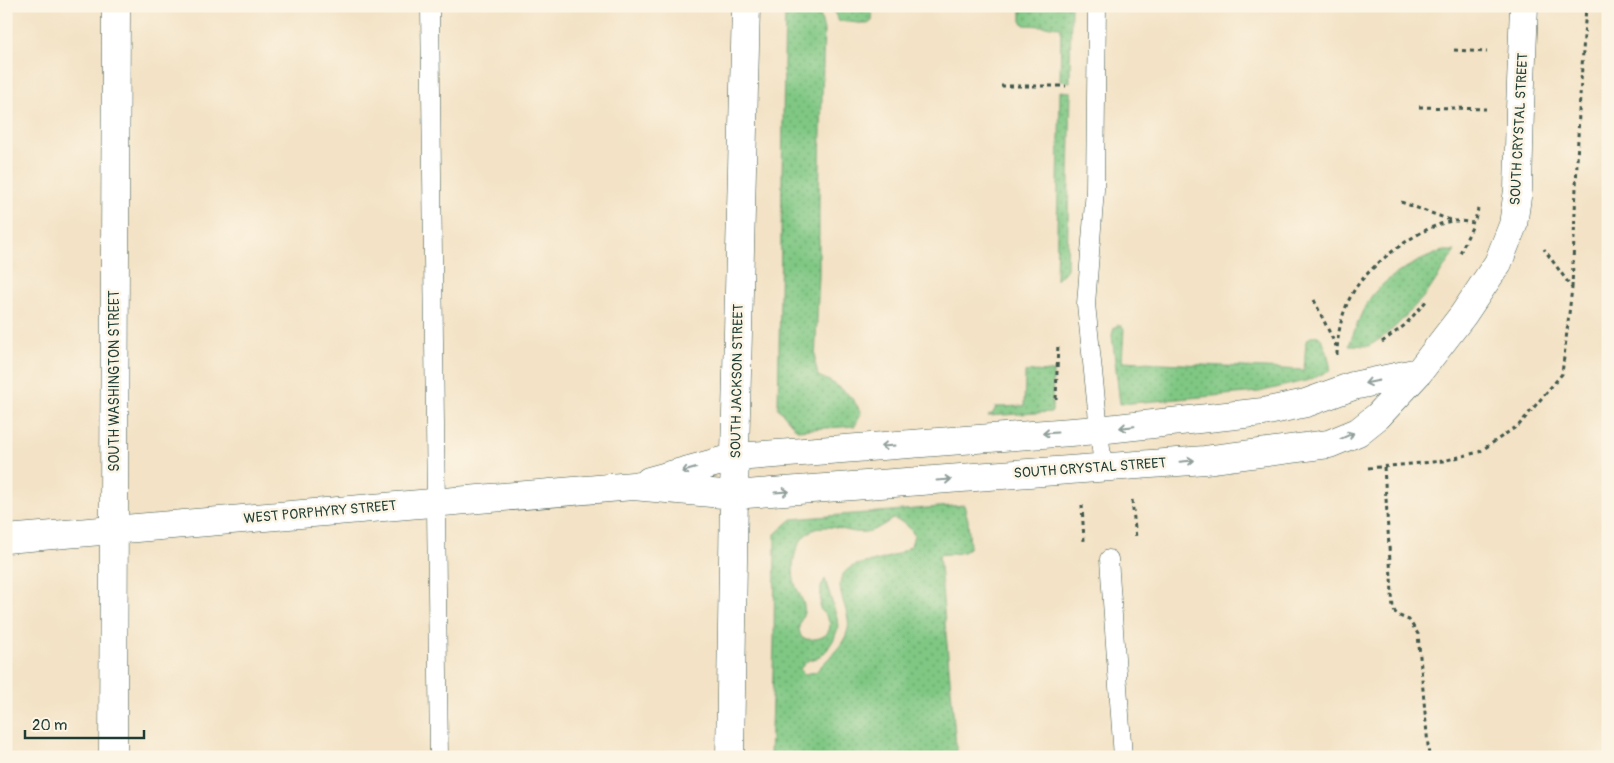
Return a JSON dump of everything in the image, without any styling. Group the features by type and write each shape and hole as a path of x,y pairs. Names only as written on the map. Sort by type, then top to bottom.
{"street":[{"name":"SOUTH WASHINGTON STREET","path":"113,757 116,6"},
{"name":"SOUTH JACKSON STREET","path":"730,757 734,495 746,6"},
{"name":"SOUTH CRYSTAL STREET","path":"734,495 1205,460 1329,444 1358,432 1378,416 1419,372 1463,315 1498,263 1513,225 1518,190 1524,6"},
{"path":"736,457 1098,420 1263,412 1306,403 1353,386 1419,372"},
{"name":"WEST PORPHYRY STREET","path":"633,486 736,457"},
{"name":"WEST PORPHYRY STREET","path":"6,539 633,486 734,495"}],"lane":[{"path":"430,6 439,757"},
{"path":"1097,6 1095,190 1086,304 1103,468"},
{"path":"1109,559 1122,757"}],"path":[{"path":"1572,288 1578,129 1586,6"},
{"path":"1001,86 1074,86"},
{"path":"1419,107 1492,110"},
{"path":"1459,254 1474,223 1480,200"},
{"path":"1401,202 1454,221 1474,223"},
{"path":"1337,364 1340,326 1345,309 1357,286 1384,258 1411,238 1430,228 1454,221"},
{"path":"1381,343 1405,325 1432,295"},
{"path":"1314,300 1337,346"},
{"path":"1058,341 1056,415 1098,420"},
{"path":"1384,467 1393,609 1397,616 1409,620 1418,634 1428,757"},
{"path":"1385,757 1388,753"}],"green space":[{"path":"785,6 818,6 824,30 819,199 819,275 815,362 818,376 844,391 858,407 861,414 855,426 797,430 778,408"},
{"path":"832,6 873,6 872,21 868,24 838,21"},
{"path":"1021,6 1071,6 1070,82 1060,81 1061,27 1024,25 1021,20"},
{"path":"1060,91 1071,92 1067,269 1056,280"},
{"path":"1443,251 1455,251 1428,292 1397,325 1369,346 1349,345 1366,305 1381,286 1406,268"},
{"path":"1117,325 1122,326 1124,329 1122,361 1304,370 1306,341 1312,336 1317,336 1321,338 1326,348 1331,370 1309,380 1259,392 1120,404 1112,335"},
{"path":"1030,371 1053,372 1052,412 988,416 993,413 996,407 1024,406 1025,373"},
{"path":"964,505 968,520 970,547 964,552 939,555 957,757 770,757 775,534 792,519","holes":["893,519 905,523 914,535 911,546 887,558 855,565 842,576 840,591 847,614 848,629 846,635 839,647 816,672 804,674 800,669 807,661 820,657 827,650 838,628 837,618 825,579 821,587 820,609 828,619 829,630 822,637 802,638 799,627 804,607 793,575 794,557 801,540 815,529 824,527 865,532 880,527"]}]}
